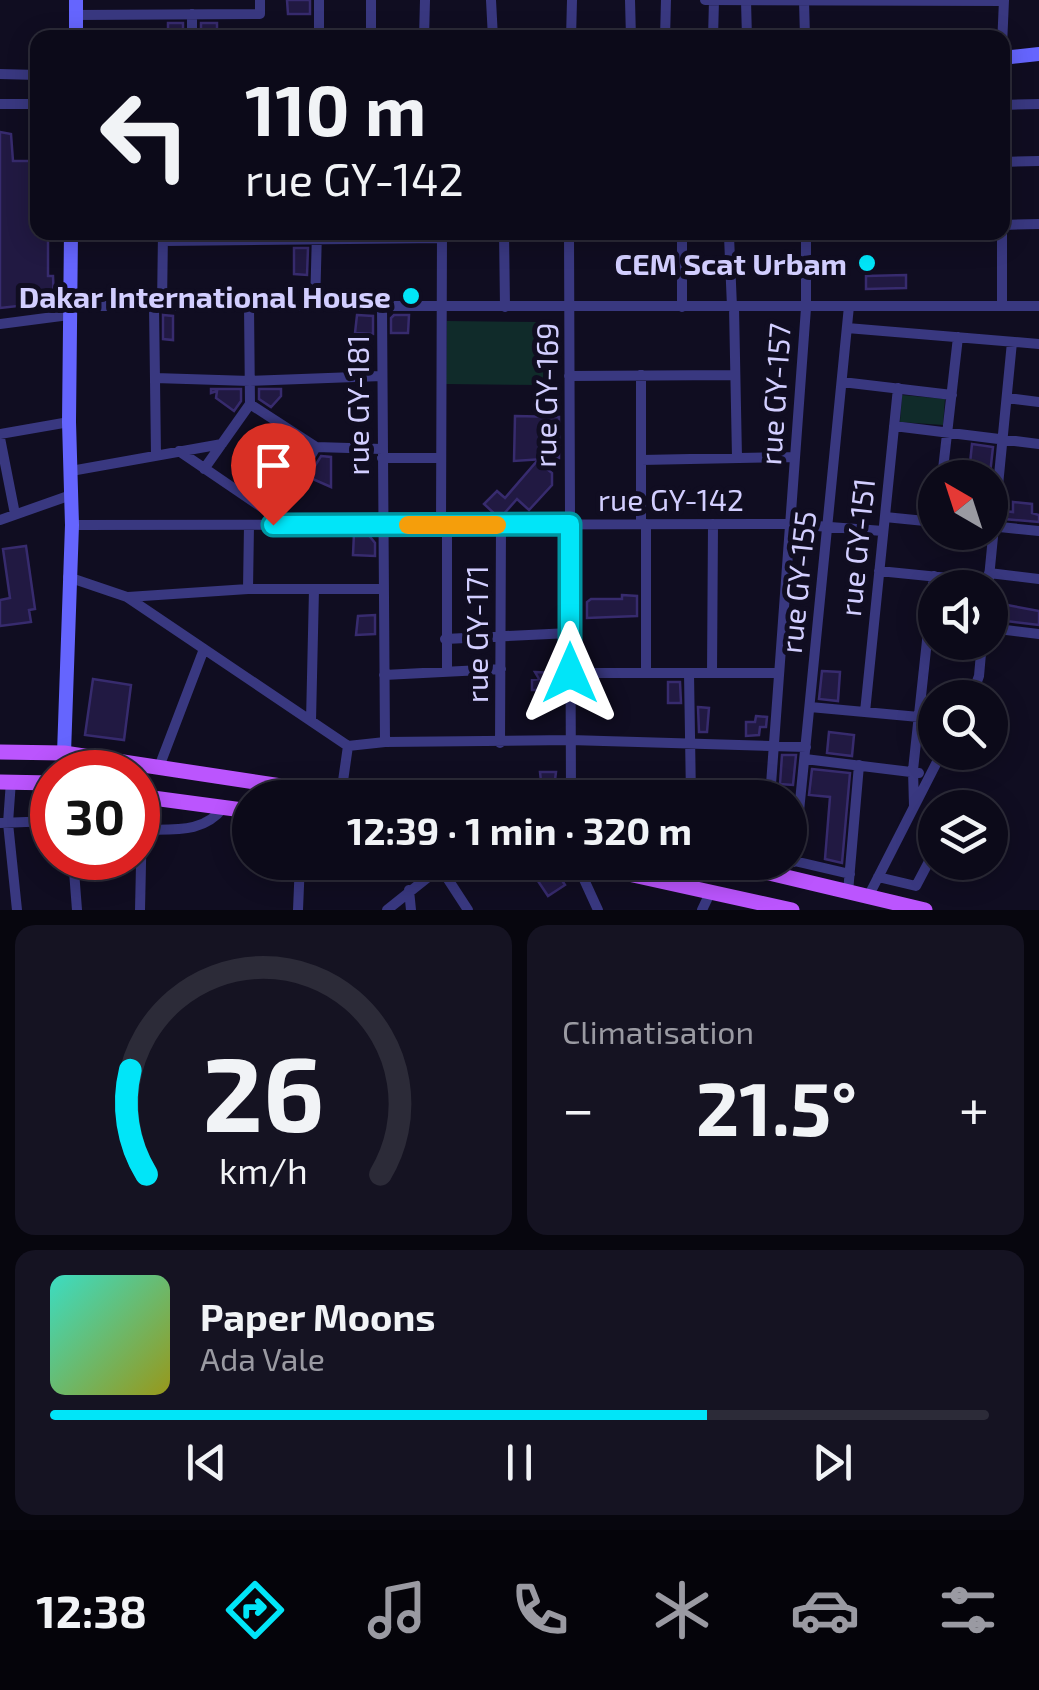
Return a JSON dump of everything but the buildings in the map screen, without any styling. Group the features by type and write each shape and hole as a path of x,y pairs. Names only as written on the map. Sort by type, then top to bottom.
{"main road":[{"path":"0,752 30,752"},
{"path":"160,768 240,780"},
{"path":"160,798 232,808"},
{"path":"661,880 792,910"},
{"path":"806,880 925,910"}],"street":[{"path":"151,0 151,14"},
{"path":"193,30 201,0"},
{"path":"76,8 151,14 260,14 260,0"},
{"path":"319,0 319,30"},
{"path":"371,30 372,0"},
{"path":"424,30 426,0"},
{"path":"492,0 493,30"},
{"path":"571,30 572,0"},
{"path":"630,0 631,30"},
{"path":"666,0 666,30"},
{"path":"705,0 1004,1 1003,30"},
{"path":"713,30 714,0"},
{"path":"746,1 747,30"},
{"path":"804,1 805,30"},
{"path":"1010,57 1039,54"},
{"path":"0,74 30,75"},
{"path":"0,104 30,104"},
{"path":"1010,105 1039,104"},
{"path":"1010,162 1039,161"},
{"path":"1010,228 1039,224"},
{"path":"64,750 72,525 71,240"},
{"path":"156,455 155,378 163,240"},
{"path":"316,306 317,240"},
{"path":"442,240 439,458 447,671"},
{"path":"504,240 505,307"},
{"name":"rue GY-169","path":"569,240 571,780"},
{"path":"682,240 682,307"},
{"path":"729,240 737,458"},
{"name":"rue GY-157","path":"772,780 806,308 806,240"},
{"path":"1002,240 1002,306"},
{"path":"0,324 69,310 158,306 1039,306"},
{"path":"204,469 250,404 249,306"},
{"name":"rue GY-181","path":"382,306 384,742"},
{"name":"rue GY-155","path":"802,780 849,306"},
{"path":"847,328 1039,344"},
{"path":"944,460 958,338"},
{"path":"999,460 1012,342"},
{"path":"641,375 646,673"},
{"path":"569,376 736,375"},
{"path":"155,378 250,382 382,376"},
{"path":"842,382 952,395"},
{"name":"rue GY-151","path":"864,712 898,388"},
{"path":"1007,398 1039,402"},
{"path":"250,404 316,447 439,458"},
{"path":"14,514 0,436 69,422"},
{"path":"894,426 1039,444"},
{"path":"71,471 222,444"},
{"path":"178,451 273,520 316,447"},
{"path":"641,460 795,457"},
{"path":"0,520 71,495"},
{"path":"885,517 918,520"},
{"name":"rue GY-142","path":"72,525 249,525 273,520 383,525 790,524 883,532"},
{"path":"712,674 713,524"},
{"path":"248,589 249,525"},
{"name":"rue GY-171","path":"500,743 501,525"},
{"path":"1008,528 1039,531"},
{"path":"879,571 918,575"},
{"path":"68,577 127,596 348,746 384,742 570,740 775,746 859,765 914,770 929,778"},
{"path":"1008,580 1039,579"},
{"path":"127,596 248,589 384,589"},
{"path":"312,721 314,589"},
{"path":"1008,630 1039,634"},
{"path":"446,639 570,633"},
{"path":"160,765 204,649"},
{"path":"384,674 500,669"},
{"path":"570,673 778,674"},
{"path":"689,674 692,780"},
{"path":"810,707 918,716"},
{"path":"914,806 918,727"},
{"path":"343,780 348,746"},
{"path":"848,892 859,765"},
{"path":"868,896 933,770"},
{"path":"6,782 4,823 17,910"},
{"path":"160,824 197,828 208,824 224,807"},
{"path":"4,823 30,822"},
{"path":"807,864 850,874"},
{"path":"878,878 916,886 919,880"},
{"path":"75,880 77,910"},
{"path":"140,880 140,910 150,910"},
{"path":"298,910 299,880"},
{"path":"387,910 422,880"},
{"path":"451,880 468,910"},
{"path":"583,880 598,910"},
{"path":"408,890 411,910"},
{"path":"702,910 711,890"}],"green space":[{"path":"447,321 544,322 543,385 446,384"},
{"path":"902,395 945,399 943,425 900,422"}],"slow traffic":[{"path":"408,525 497,525"}],"place":[{"name":"CEM Scat Urbam","path":"867,263"},
{"name":"Dakar International House","path":"411,296"}],"route":[{"path":"273,525 570,524 570,673"}]}
